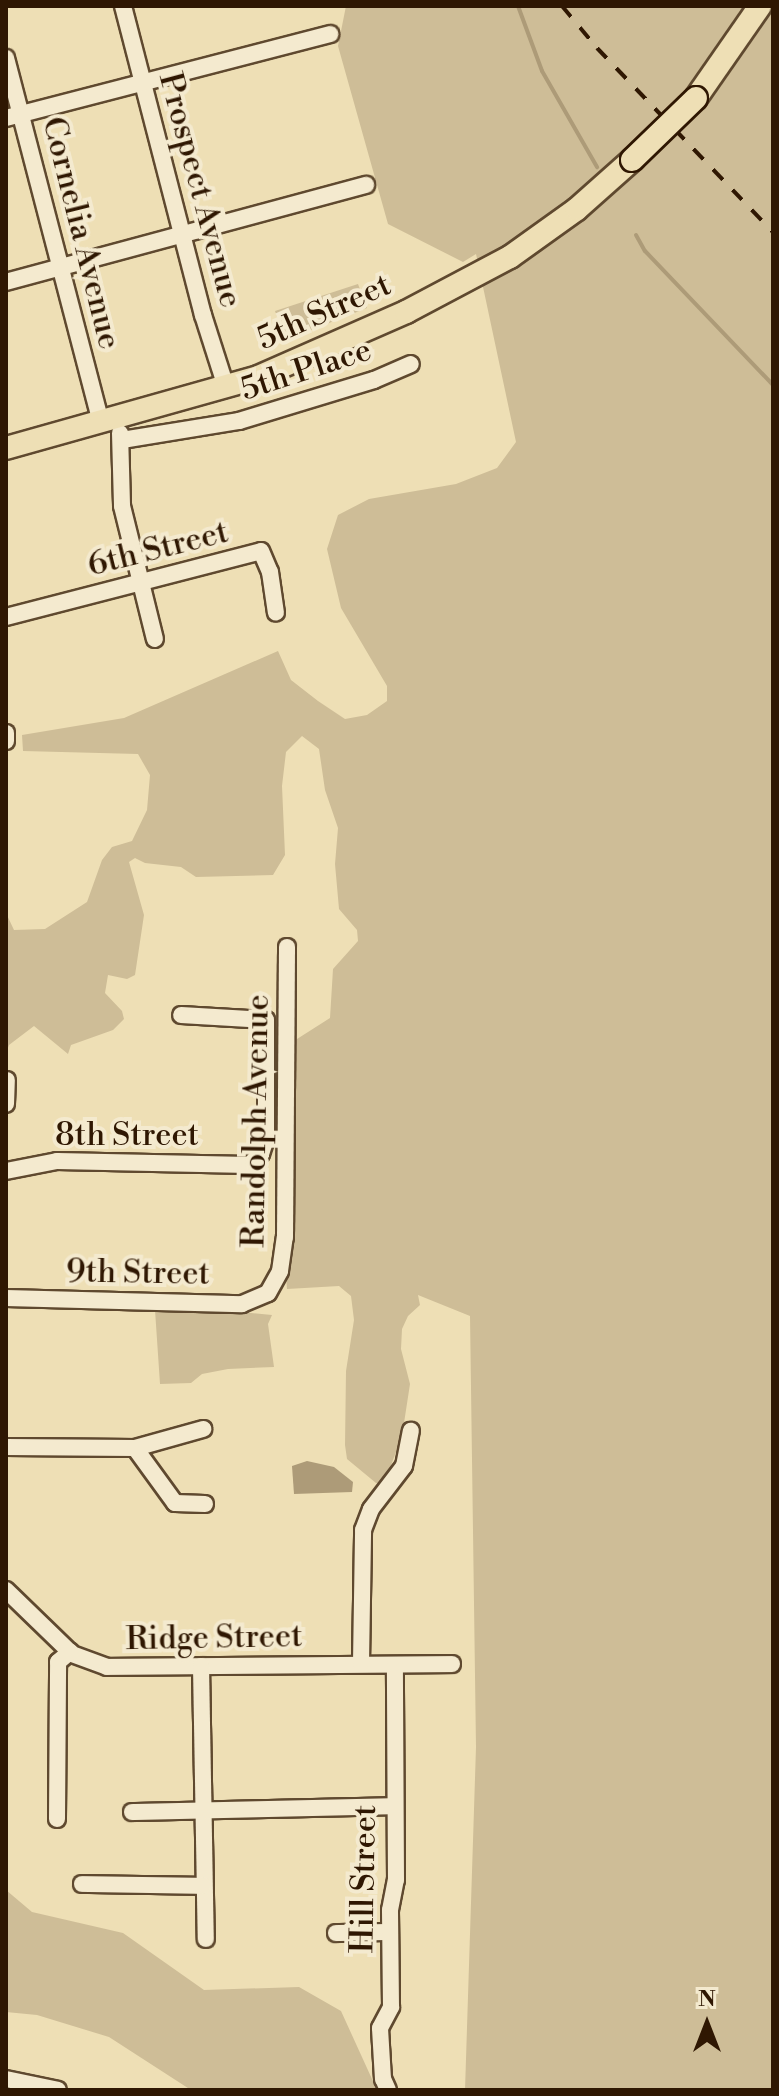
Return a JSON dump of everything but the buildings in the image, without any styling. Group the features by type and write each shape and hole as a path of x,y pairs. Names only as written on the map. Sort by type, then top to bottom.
{"main road":[{"name":"5th Street","path":"6,448 258,377 406,312 510,257 577,209 696,98 760,6"}],"street":[{"name":"Prospect Avenue","path":"123,6 226,387"},
{"path":"14,116 330,34"},
{"name":"Cornelia Avenue","path":"6,58 14,116 109,421 122,440 122,506 141,582"},
{"path":"6,282 366,185"},
{"name":"5th Place","path":"122,440 239,421 361,385 411,364"},
{"name":"6th Street","path":"6,617 261,551 270,572 276,613"},
{"path":"141,582 155,639"},
{"path":"6,733 6,741"},
{"name":"Randolph Avenue","path":"268,1293 280,1271 285,1237 287,947"},
{"name":"Randolph Avenue","path":"181,1015 266,1020 266,1139 261,1154 249,1165"},
{"path":"6,1104 7,1080"},
{"name":"8th Street","path":"6,1171 57,1161 249,1165"},
{"name":"9th Street","path":"6,1298 242,1304 268,1293"},
{"path":"6,1447 135,1448 203,1429"},
{"path":"361,1663 363,1530 371,1509 404,1466 411,1431"},
{"path":"135,1448 175,1503 205,1504"},
{"name":"Ridge Street","path":"6,1590 70,1652 107,1667 452,1664"},
{"path":"57,1819 58,1662 70,1652"},
{"name":"Hill Street","path":"388,2090 383,2079 380,2028 391,2007 390,1910 396,1880 393,1806 395,1665"},
{"path":"201,1666 201,1811 206,1939"},
{"path":"132,1812 393,1806"},
{"path":"82,1884 203,1886"},
{"path":"336,1933 390,1932"},
{"path":"6,2079 58,2090"}],"shaded area":[{"path":"346,6 773,6 773,2090 465,2090 476,1747 470,1316 418,1295 420,1305 408,1316 402,1329 401,1349 410,1384 402,1436 390,1468 380,1483 376,1483 347,1459 345,1445 346,1371 354,1320 351,1296 339,1286 287,1289 297,1039 330,1018 333,969 358,941 357,930 339,909 335,864 338,828 325,790 319,749 302,736 286,752 282,786 285,855 273,875 196,877 181,867 145,863 135,858 129,862 144,915 135,975 127,979 108,975 105,993 122,1011 124,1019 113,1030 71,1045 68,1054 34,1026 9,1045 6,1053 6,913 14,930 45,929 87,902 102,860 112,847 132,841 147,810 150,775 138,754 23,751 22,735 124,718 278,651 291,680 318,701 345,719 367,715 387,701 387,686 341,608 327,549 338,515 369,499 456,484 497,468 516,442 476,254 463,262 388,224 338,46"},
{"path":"358,284 367,308 286,340 275,311"},
{"path":"192,1307 272,1315 268,1324 274,1367 228,1369 202,1374 191,1383 160,1384 155,1310"},
{"path":"307,1461 334,1467 353,1482 352,1492 294,1494 292,1466"},
{"path":"6,1890 32,1912 123,1933 204,1990 299,1987 341,2011 377,2090 191,2090 109,2037 37,2015 6,2012"}],"waterway":[{"path":"518,6 542,71 597,167"},
{"path":"636,235 645,251 773,385"}],"railway":[{"path":"562,6 597,48 773,232"}]}
